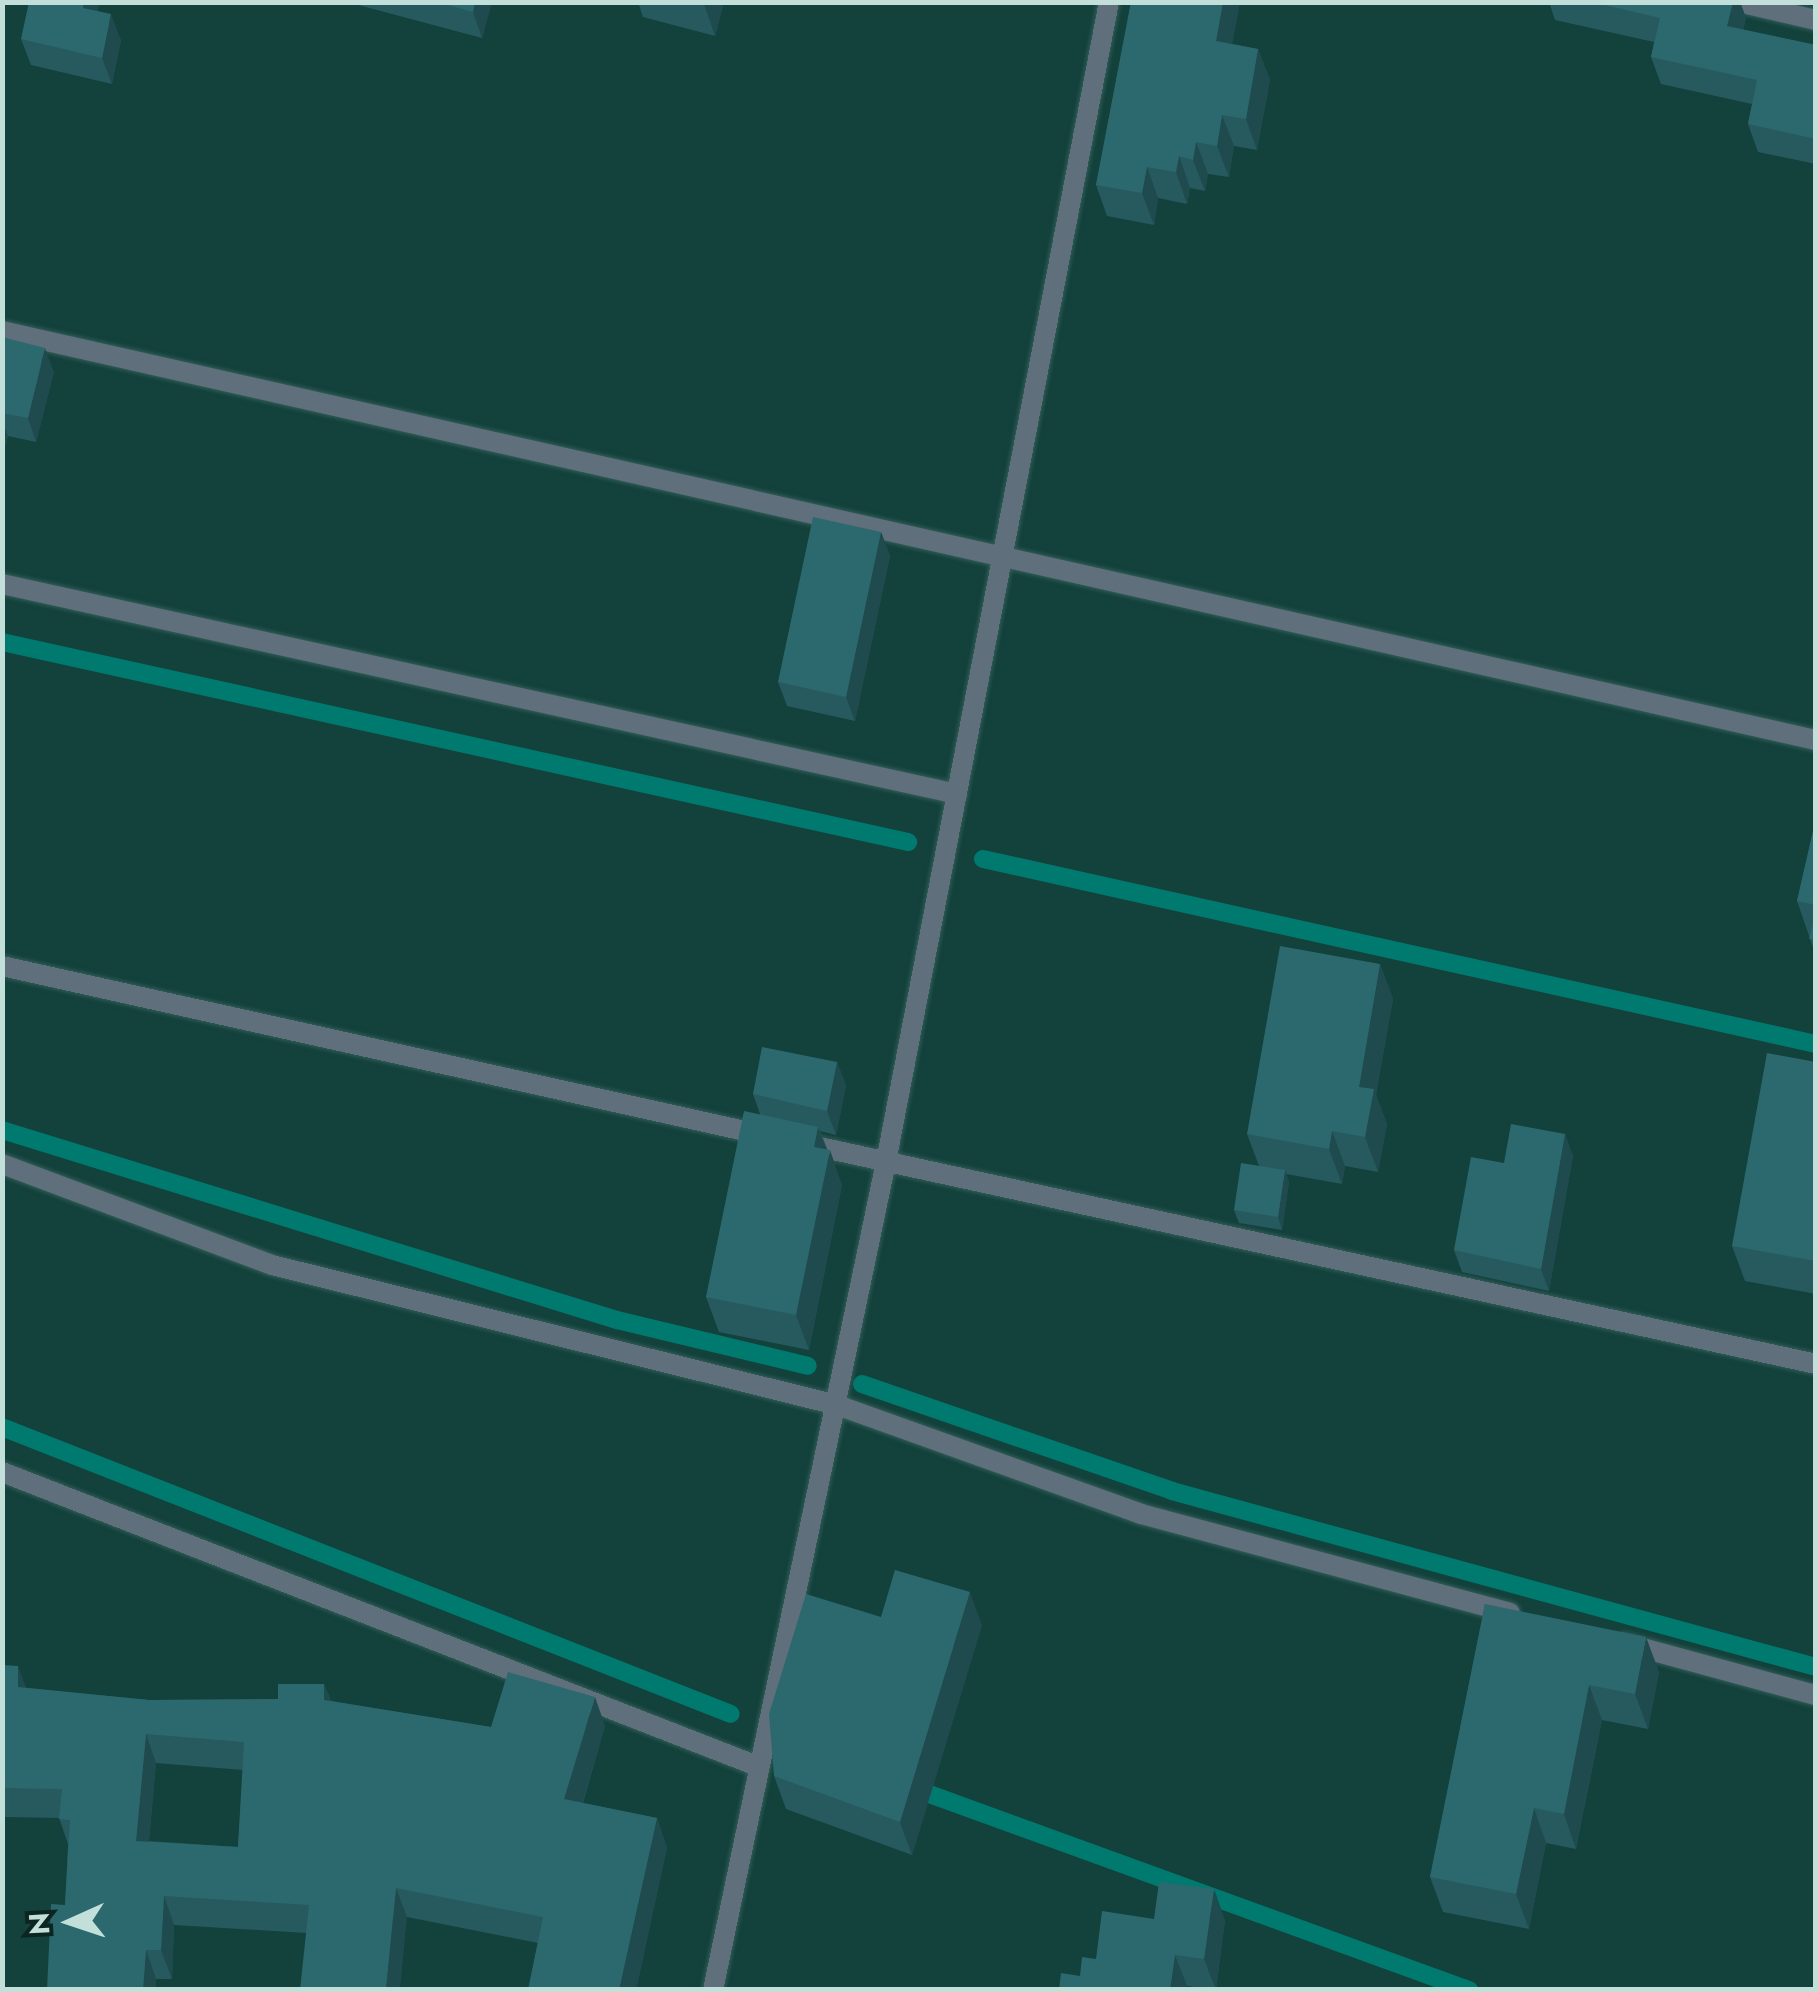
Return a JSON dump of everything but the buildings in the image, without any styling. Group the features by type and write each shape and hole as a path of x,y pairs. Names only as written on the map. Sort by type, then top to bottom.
{"street":[{"path":"712,1990 886,1162 1006,557 1109,2"},
{"path":"1738,2 1816,20"},
{"path":"2,332 1816,740"},
{"path":"2,584 957,794"},
{"path":"2,966 1816,1364"},
{"path":"2,1164 272,1265 837,1405 1141,1514 1539,1620"},
{"path":"2,1472 760,1767"},
{"path":"1596,1636 1816,1696"}],"waterway":[{"path":"2,642 908,842"},
{"path":"983,859 1816,1044"},
{"path":"2,1130 617,1320 808,1366"},
{"path":"862,1384 1172,1491 1816,1667"},
{"path":"2,1427 731,1714"},
{"path":"910,1787 1469,1990"}]}
